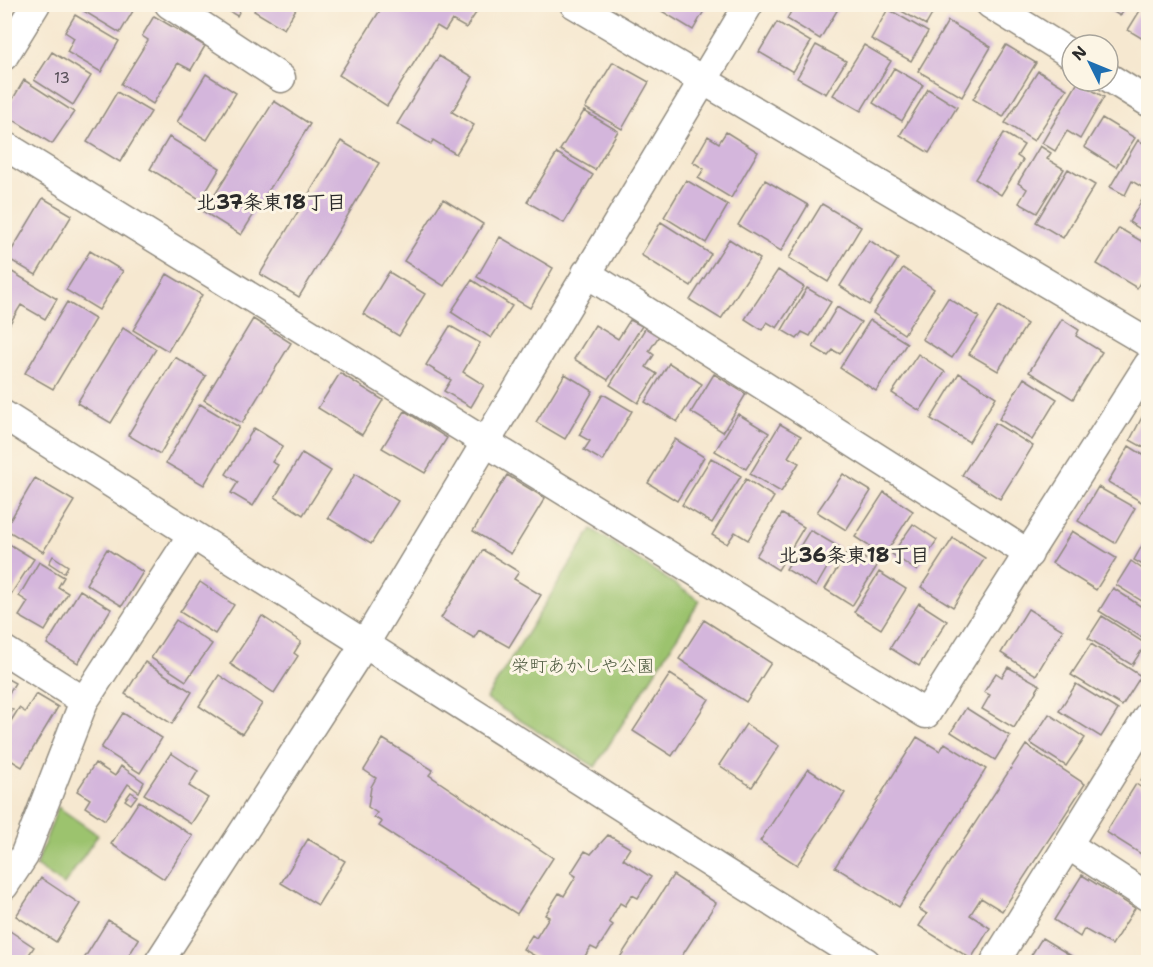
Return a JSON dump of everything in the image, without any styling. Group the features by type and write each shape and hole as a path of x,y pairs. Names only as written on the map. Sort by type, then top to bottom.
{"street":[{"path":"4,56 36,4"},
{"path":"169,4 281,78"},
{"path":"574,4 1149,343"},
{"path":"159,963 364,645 749,4"},
{"path":"990,4 1060,48"},
{"path":"1120,84 1149,102"},
{"path":"4,145 926,714 1149,366"},
{"path":"586,273 1029,554"},
{"path":"4,415 866,963"},
{"path":"4,886 24,856 84,701 192,535"},
{"path":"4,650 84,701"},
{"path":"995,963 1149,716"},
{"path":"1068,845 1149,897"}],"green space":[{"name":"栄町あかしや公園","path":"592,529 700,601 595,767 486,699"},
{"path":"58,807 98,835 64,885 36,866"}],"building":[{"path":"85,4 135,4 136,6 120,33 82,10"},
{"path":"217,4 243,4 237,16"},
{"path":"258,4 299,4 284,29 254,11"},
{"path":"384,4 482,4 466,28 452,20 445,31 437,26 387,106 339,75"},
{"path":"650,4 708,4 693,30"},
{"path":"795,4 841,4 820,39 787,19"},
{"path":"889,4 938,4 926,25"},
{"path":"1101,4 1127,4 1120,16"},
{"path":"1144,4 1148,4 1148,42 1128,30"},
{"path":"888,9 928,32 911,61 871,39"},
{"path":"75,15 119,41 101,72 67,52 74,38 65,32"},
{"path":"154,16 205,46 191,70 178,63 153,104 121,84 148,40 142,36"},
{"path":"948,21 991,47 962,97 918,71"},
{"path":"777,22 811,42 793,72 759,52"},
{"path":"816,45 846,61 826,94 797,78"},
{"path":"864,45 891,61 861,111 833,95"},
{"path":"1006,45 1036,63 1003,117 973,99"},
{"path":"52,52 91,76 73,105 34,80"},
{"path":"439,56 473,77 452,112 474,125 456,154 433,140 431,144 397,124"},
{"path":"613,62 649,82 622,129 585,108"},
{"path":"894,68 923,85 902,121 873,103"},
{"path":"1038,71 1060,85 1060,93 1064,93 1034,141 1005,123"},
{"path":"206,74 236,93 207,140 177,122"},
{"path":"24,80 74,112 52,144 4,114"},
{"path":"928,89 957,107 929,153 900,135"},
{"path":"117,92 151,112 120,162 87,142"},
{"path":"1072,93 1097,93 1104,97 1080,139 1067,131 1055,151 1042,143"},
{"path":"274,101 310,124 241,235 204,212"},
{"path":"584,111 618,131 595,170 560,150"},
{"path":"1102,118 1135,138 1116,167 1084,147"},
{"path":"726,132 758,152 731,198 698,178 704,169 693,162 708,136 719,143"},
{"path":"1004,133 1024,145 1017,156 1023,160 1001,195 975,179"},
{"path":"169,137 220,168 201,200 150,169"},
{"path":"1138,140 1148,146 1148,183 1145,189 1132,181 1125,195 1110,187"},
{"path":"341,141 379,163 299,297 260,274"},
{"path":"1040,146 1051,153 1047,159 1064,169 1037,213 1019,203 1027,189 1018,183"},
{"path":"557,153 593,175 564,223 527,202"},
{"path":"1068,169 1095,185 1063,238 1036,222"},
{"path":"686,180 728,205 706,243 664,217"},
{"path":"765,180 808,205 781,251 738,225"},
{"path":"1148,190 1148,234 1129,222"},
{"path":"43,198 72,215 36,275 7,258"},
{"path":"443,199 483,224 444,286 404,261"},
{"path":"822,204 861,227 828,282 789,258"},
{"path":"661,222 711,254 691,286 641,255"},
{"path":"1119,228 1148,245 1148,269 1137,288 1097,264"},
{"path":"500,237 553,268 530,308 477,277"},
{"path":"729,239 760,259 721,319 690,300"},
{"path":"869,240 898,259 869,305 840,286"},
{"path":"90,251 123,271 99,310 66,290"},
{"path":"4,267 57,299 45,319 21,305 4,333"},
{"path":"903,268 934,289 904,334 873,313"},
{"path":"778,270 804,287 777,328 767,322 762,330 745,319"},
{"path":"389,272 425,294 399,336 363,314"},
{"path":"167,274 202,295 168,351 133,330"},
{"path":"472,280 512,306 491,338 451,312"},
{"path":"807,288 831,302 810,336 802,332 797,339 782,330"},
{"path":"948,298 979,317 952,358 922,339"},
{"path":"67,302 95,319 53,389 25,373"},
{"path":"999,306 1027,324 998,371 969,354"},
{"path":"837,307 861,322 840,354 833,350 828,356 813,347"},
{"path":"253,319 291,343 242,423 204,400"},
{"path":"1062,319 1079,330 1076,336 1102,352 1073,399 1029,372"},
{"path":"630,320 642,326 608,380 574,359 595,325 618,339"},
{"path":"870,320 907,343 876,391 840,368"},
{"path":"450,326 480,343 463,372 484,385 471,407 444,391 451,380 426,365"},
{"path":"646,327 659,336 649,351 654,355 646,367 657,374 638,403 610,385"},
{"path":"123,328 156,349 111,423 77,403"},
{"path":"918,354 945,372 920,411 892,393"},
{"path":"175,357 206,376 160,454 128,435"},
{"path":"669,363 702,384 677,422 645,402"},
{"path":"340,373 383,400 362,435 318,408"},
{"path":"959,373 996,397 969,442 931,419"},
{"path":"565,374 593,391 565,439 536,422"},
{"path":"714,374 746,394 723,432 691,412"},
{"path":"1024,378 1057,399 1032,440 999,419"},
{"path":"603,394 632,411 603,461 584,450 590,441 579,435"},
{"path":"200,404 239,427 204,485 166,463"},
{"path":"1148,406 1148,450 1130,440"},
{"path":"405,411 447,438 425,473 382,448"},
{"path":"738,414 769,433 746,469 715,451"},
{"path":"995,423 1033,446 1000,499 962,475"},
{"path":"780,424 801,436 788,457 799,463 781,492 750,474"},
{"path":"254,428 283,446 272,462 278,465 253,506 231,493 238,482 226,474"},
{"path":"675,439 704,457 677,501 648,483"},
{"path":"1129,446 1148,458 1148,506 1108,482"},
{"path":"4,452 11,455 4,465"},
{"path":"302,453 331,471 303,515 275,497"},
{"path":"711,458 741,476 712,523 682,505"},
{"path":"355,474 398,501 371,544 328,518"},
{"path":"843,474 871,491 846,530 817,512"},
{"path":"507,475 545,498 511,554 473,531"},
{"path":"35,478 74,501 43,552 5,529"},
{"path":"746,479 774,497 748,540 735,532 727,544 712,535"},
{"path":"1098,487 1135,508 1115,543 1078,521"},
{"path":"884,492 913,511 884,556 855,537"},
{"path":"782,514 804,527 778,570 756,556"},
{"path":"913,524 937,540 917,571 892,554"},
{"path":"810,530 839,547 816,587 786,569"},
{"path":"1072,531 1116,558 1096,590 1052,563"},
{"path":"1148,535 1148,568 1134,560"},
{"path":"953,538 985,558 953,607 921,587"},
{"path":"4,541 34,559 4,605"},
{"path":"107,549 143,572 122,606 86,584"},
{"path":"849,549 877,566 852,606 825,589"},
{"path":"483,550 519,572 514,579 541,595 509,647 479,630 474,638 441,618"},
{"path":"53,556 68,566 64,573 49,563"},
{"path":"1131,561 1148,573 1148,605 1116,585"},
{"path":"39,562 64,577 58,587 68,593 45,631 19,616 28,602 19,596"},
{"path":"879,572 906,589 881,629 854,612"},
{"path":"200,582 234,605 215,634 180,612"},
{"path":"1113,588 1148,611 1148,625 1141,637 1099,611"},
{"path":"80,590 111,609 78,663 47,644"},
{"path":"919,603 947,621 919,666 890,648"},
{"path":"1028,609 1063,630 1036,675 1001,653"},
{"path":"262,616 301,642 294,653 298,656 274,693 230,664"},
{"path":"1102,616 1146,644 1132,665 1088,638"},
{"path":"176,620 212,644 186,681 151,658"},
{"path":"704,620 771,663 746,702 679,659"},
{"path":"1091,644 1141,676 1122,706 1071,675"},
{"path":"145,662 192,692 172,724 125,694"},
{"path":"1008,667 1040,685 1014,728 982,709 990,695 984,692 996,673 1002,677"},
{"path":"670,674 709,699 672,756 633,731"},
{"path":"219,675 262,704 242,734 199,706"},
{"path":"4,677 15,683 4,701"},
{"path":"1076,684 1118,710 1101,737 1059,711"},
{"path":"36,694 58,707 22,767 4,756 4,732 19,708 25,712"},
{"path":"4,705 13,710 4,724"},
{"path":"966,708 1010,736 995,760 951,732"},
{"path":"123,713 162,738 140,773 101,748"},
{"path":"1049,714 1085,738 1066,766 1030,743"},
{"path":"746,724 779,746 752,787 719,765"},
{"path":"917,737 940,751 945,743 986,769 899,907 835,867"},
{"path":"383,739 433,770 429,775 553,858 517,914 379,826 382,822 374,817 377,813 368,807 371,787 376,778 364,770"},
{"path":"1026,745 1085,784 1002,911 981,898 970,915 990,928 971,959 919,926 927,914 919,909"},
{"path":"171,753 198,771 189,786 208,798 191,824 144,794"},
{"path":"95,763 115,776 121,766 144,782 139,792 128,784 105,820 85,807 90,799 77,791"},
{"path":"808,769 845,793 797,865 760,841"},
{"path":"1148,769 1148,785 1141,780"},
{"path":"1136,784 1148,792 1148,842 1141,854 1106,832"},
{"path":"131,792 137,796 131,804 125,800"},
{"path":"139,801 193,836 164,879 111,844"},
{"path":"608,835 630,848 623,859 651,877 638,898 632,895 625,906 620,903 609,922 613,925 597,950 591,947 581,962 545,962 523,949 532,935 536,938 549,917 545,915 559,893 564,896 576,876 571,873 585,851 591,854"},
{"path":"308,839 345,861 318,905 281,883"},
{"path":"673,875 716,903 678,962 617,962"},
{"path":"1082,875 1135,908 1112,945 1084,929 1080,937 1054,920"},
{"path":"41,878 80,904 56,942 16,916"},
{"path":"108,920 139,939 125,962 82,962"},
{"path":"4,927 34,947 24,962 4,962"},
{"path":"1042,938 1078,960 1076,962 1027,962"}],"district":[{"name":"北37条東18丁目","path":"271,202"},
{"name":"北36条東18丁目","path":"854,555"}]}
